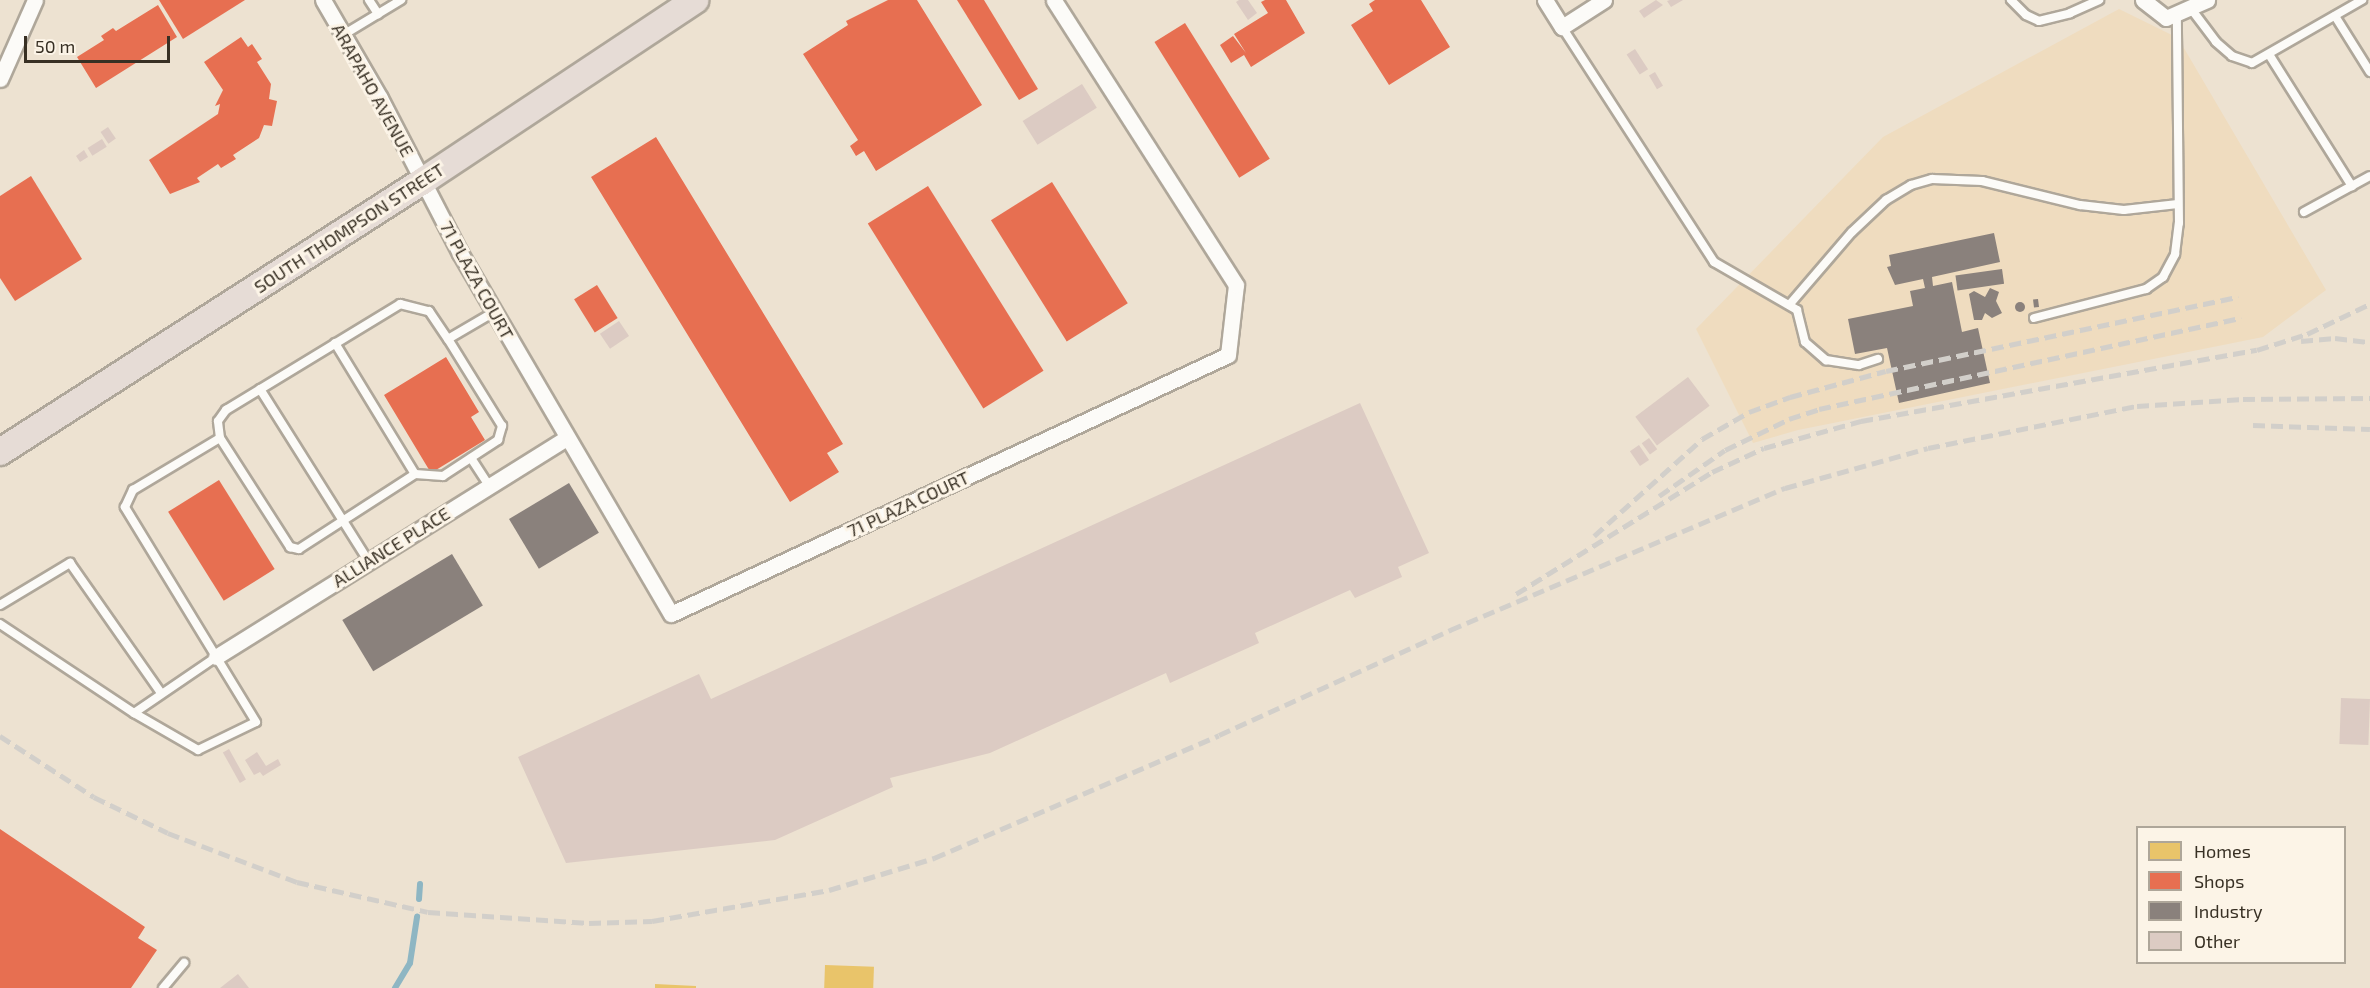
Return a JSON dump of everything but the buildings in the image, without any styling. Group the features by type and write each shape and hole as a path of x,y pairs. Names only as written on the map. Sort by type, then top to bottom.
{"highway":[{"name":"SOUTH THOMPSON STREET","path":"0,452 423,181 695,0"}],"street":[{"path":"0,79 35,0"},
{"name":"ARAPAHO AVENUE","path":"323,0 423,181"},
{"name":"71 PLAZA COURT","path":"423,181 566,438 671,614 1228,355 1236,285 1054,0"},
{"path":"1545,0 1562,27 1604,0"},
{"path":"2143,0 2166,18 2185,13 2207,0"},
{"name":"ALLIANCE PLACE","path":"216,657 566,438"}],"lane":[{"path":"369,0 378,14"},
{"path":"343,35 401,0"},
{"path":"2011,0 2025,15 2039,21 2070,13 2099,0"},
{"path":"2185,13 2232,56 2252,63 2270,56 2362,0"},
{"path":"2034,318 2146,289 2163,277 2175,254 2185,13"},
{"path":"2335,16 2370,72"},
{"path":"1562,27 1714,262 1790,304 1801,319 1805,342 1826,360 1859,365 1878,359"},
{"path":"2270,56 2352,186"},
{"path":"2304,212 2370,176"},
{"path":"1790,304 1852,232 1886,200 1911,185 1932,179 1982,181 2124,210 2178,204"},
{"path":"400,304 429,311 448,339 502,426 498,440 444,476 415,474 299,549 290,547 220,438 218,421 226,411 260,389 400,304"},
{"path":"448,339 494,312"},
{"path":"335,343 415,474"},
{"path":"260,389 369,562"},
{"path":"0,624 134,714 198,750 256,722 125,507 133,490 220,438"},
{"path":"471,458 489,486"},
{"path":"0,605 70,563 161,693"},
{"path":"134,714 161,693 216,657"},
{"path":"163,988 184,963"}],"shaded area":[{"path":"2119,9 2178,38 2326,290 2263,337 1798,430 1753,443 1696,329 1883,137"}],"waterway":[{"path":"419,899 420,884"},
{"path":"395,988 410,963 417,917"}],"railway":[{"path":"1594,536 1702,439 1749,412 1790,397 1886,371 2238,297"},
{"path":"1516,594 1712,472 1764,448 1861,421 2257,350 2307,334 2370,304"},
{"path":"1659,496 1725,450 1789,419 1819,409 2241,318"},
{"path":"2301,341 2335,338 2370,342"},
{"path":"0,736 94,797 168,833 297,882 428,912 589,923 652,921 829,890 934,858 1219,735 1450,630 1785,488 1928,448 2137,406 2243,399 2370,398"},
{"path":"2253,425 2370,429"}]}
